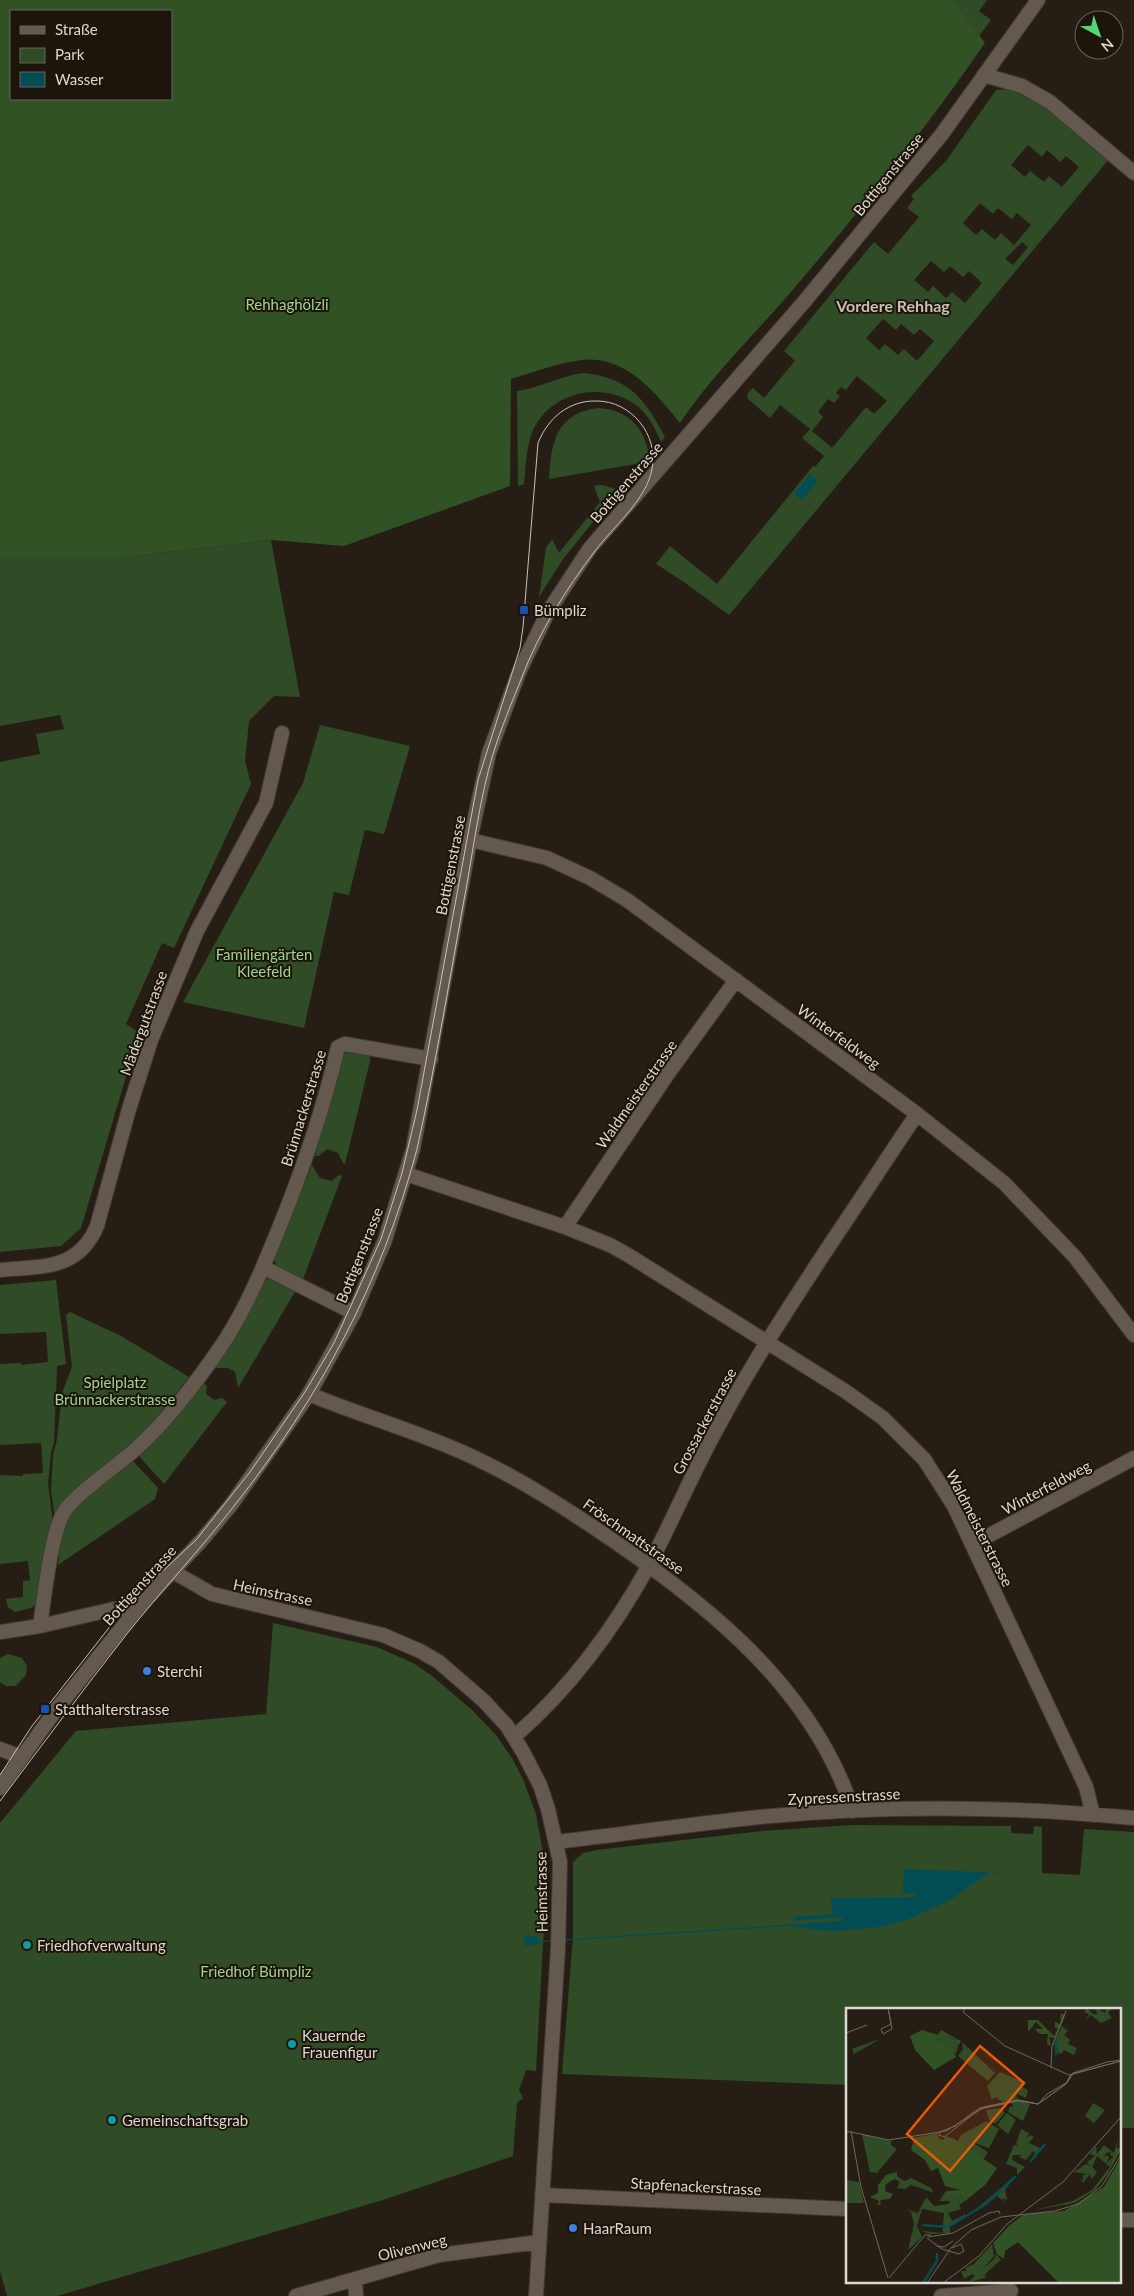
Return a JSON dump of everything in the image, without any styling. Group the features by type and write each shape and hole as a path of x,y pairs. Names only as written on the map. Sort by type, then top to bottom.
{"street":[{"name":"Bottigenstrasse","path":"0,1788 21,1757 137,1609 201,1541 231,1505 309,1394 354,1313 385,1240 406,1174 431,1059 470,840 489,753 505,706 534,636 576,568 607,528 804,302 942,134 1038,0"},
{"path":"984,75 1022,86 1050,102 1134,173"},
{"name":"Mädergutstrasse","path":"0,1270 54,1265 64,1262 76,1255 91,1239 97,1226 129,1109 152,1040 196,931 266,802 282,733"},
{"name":"Winterfeldweg","path":"470,840 546,858 590,878 627,900 917,1114 982,1164 1021,1199 1075,1258 1134,1335"},
{"name":"Waldmeisterstrasse","path":"565,1227 667,1075 736,980"},
{"name":"Brünnackerstrasse","path":"40,1626 57,1529 64,1512 75,1500 140,1446 180,1401 223,1342 263,1267 311,1147 338,1047 345,1044 431,1059"},
{"name":"Grossackerstrasse","path":"515,1736 546,1708 608,1633 649,1565 719,1424 766,1341 917,1114"},
{"name":"Waldmeisterstrasse","path":"406,1174 565,1227 616,1248 845,1391 896,1429 936,1476 973,1544 1086,1787 1093,1815"},
{"path":"263,1267 354,1313"},
{"name":"Fröschmattstrasse","path":"309,1394 475,1458 548,1498 649,1565 712,1614 790,1692 830,1754 840,1773 853,1811"},
{"name":"Winterfeldweg","path":"973,1544 1134,1458"},
{"name":"Heimstrasse","path":"172,1570 200,1588 222,1598 383,1634 439,1662 484,1701 515,1736 540,1785 557,1842 560,1862 559,1923 536,2296"},
{"path":"0,1632 40,1626 114,1609 137,1609"},
{"path":"0,1750 21,1757"},
{"name":"Zypressenstrasse","path":"557,1842 761,1817 853,1811 911,1809 1134,1818"},
{"name":"Stapfenackerstrasse","path":"542,2195 846,2209"},
{"name":"Olivenweg","path":"296,2296 439,2255 539,2242"},
{"path":"355,2279 356,2296"},
{"path":"941,2296 1011,2290"}],"green space":[{"name":"Rehhaghölzli","path":"0,0 953,0 985,43 915,139 866,201 791,292 719,372 680,423 650,388 625,369 612,363 597,360 572,361 511,379 510,486 344,546 271,540 125,557 0,557"},
{"path":"953,0 987,0 979,11 991,20 979,36"},
{"path":"1008,89 1023,92 1036,99 1109,159 729,615 656,564 670,546 717,584 813,466 815,467 824,456 802,438 810,429 780,405 770,418 748,399 747,394 753,388 764,398 795,361 784,351 874,242 888,254 919,217 907,208 914,199 911,196 946,161 996,90","holes":["1028,145 1042,157 1047,150 1060,162 1066,156 1079,167 1062,187 1049,176 1044,182 1030,171 1025,177 1011,165","980,203 993,214 998,208 1012,219 1017,213 1031,225 1014,245 1001,233 995,240 982,229 976,235 963,223","1022,242 1028,247 1013,265 1005,259","931,261 944,272 950,266 963,277 969,271 982,283 965,303 952,292 946,298 933,286 928,292 914,280","883,319 896,330 901,324 914,335 920,329 934,341 917,361 904,349 898,355 885,344 879,350 866,338","857,376 887,401 874,414 866,407 832,448 812,431 823,417 818,412 828,399 834,403 840,396 836,393 841,387 846,390"]},
{"path":"583,373 613,380 634,392 650,411 665,437 661,442 648,417 636,405 623,398 609,393 594,392 566,398 553,405 542,415 534,428 528,448 524,484 518,486 517,391"},
{"path":"598,408 617,412 632,421 643,436 649,455 641,463 549,479 554,442 558,432 573,416"},
{"path":"602,485 619,490 563,559 539,597 546,548 552,539 559,553 600,502 594,486"},
{"path":"271,540 300,697 274,696 249,721 245,761 251,784 174,948 162,943 126,1024 139,1033 81,1228 61,1246 0,1252 0,762 40,754 36,734 64,729 60,715 0,726 0,557 125,557"},
{"name":"Familiengärten Kleefeld","path":"320,725 410,746 384,834 365,830 349,895 334,892 304,1028 183,1002 303,783"},
{"path":"348,1051 370,1052 370,1061 345,1164 338,1153 327,1149 319,1156 315,1156 342,1056"},
{"path":"312,1165 320,1178 332,1181 339,1175 342,1176 302,1282 277,1266 274,1259"},
{"path":"267,1278 296,1290 238,1388 235,1372 228,1368 213,1368"},
{"path":"56,1280 66,1364 57,1366 54,1443 51,1453 48,1484 53,1522 36,1604 31,1608 15,1612 8,1607 6,1599 23,1597 23,1581 30,1580 28,1561 0,1564 0,1475 23,1476 23,1474 43,1473 41,1443 0,1445 0,1364 21,1363 21,1365 48,1362 46,1332 0,1334 0,1285"},
{"name":"Spielplatz Brünnackerstrasse","path":"70,1312 121,1336 189,1377 154,1422 55,1519 51,1490 53,1456 57,1439 62,1393 72,1367 66,1315"},
{"path":"202,1382 207,1386 206,1394 214,1400 222,1398 227,1402 164,1484 138,1455"},
{"path":"132,1460 158,1488 155,1499 58,1565 62,1533 68,1516 89,1494"},
{"name":"Friedhof Bümpliz","path":"273,1623 377,1647 413,1663 431,1675 472,1710 496,1735 512,1758 523,1779 536,1814 547,1874 536,2071 526,2070 519,2090 523,2098 517,2103 513,2156 383,2200 57,2296 7,2296 0,2271 0,1823 76,1731 266,1714"},
{"path":"8,1654 22,1658 27,1666 26,1675 16,1686 6,1686 0,1682 0,1658"},
{"path":"852,1825 1011,1826 1011,1833 1033,1834 1034,1826 1042,1827 1042,1873 1080,1875 1084,1829 1134,1832 1134,2128 1122,2128 1122,2008 846,2008 846,2085 562,2074 573,1937 573,1862 583,1853 596,1850 762,1831"}],"water":[{"path":"810,474 818,481 802,500 794,494"},
{"path":"904,1869 1010,1873 989,1873 947,1902 906,1920 886,1926 841,1931 791,1926 541,1942 525,1946 524,1937 538,1936 539,1941 842,1921 842,1917 794,1921 794,1917 832,1914 831,1898 915,1897 915,1893 903,1893"}],"tram line":[{"path":"0,1775 32,1726 119,1615 141,1591 196,1540 250,1472 305,1392 334,1343 381,1239 402,1173 417,1110 478,780 520,648 538,443 547,426 569,407 587,401 609,403 621,407 640,422 647,433 653,456 649,480 637,502 595,551 554,611 529,660 493,754 481,804 437,1052 417,1149 402,1199 366,1293 320,1381 265,1465 221,1522 126,1635 0,1801"}],"place":[{"name":"Bümpliz","path":"524,610"},
{"name":"Sterchi","path":"147,1671"},
{"name":"Statthalterstrasse","path":"45,1709"},
{"name":"Friedhofverwaltung","path":"27,1945"},
{"name":"Kauernde Frauenfigur","path":"292,2044"},
{"name":"Gemeinschaftsgrab","path":"112,2120"},
{"name":"HaarRaum","path":"573,2228"}],"district":[{"name":"Vordere Rehhag","path":"893,305"}]}
